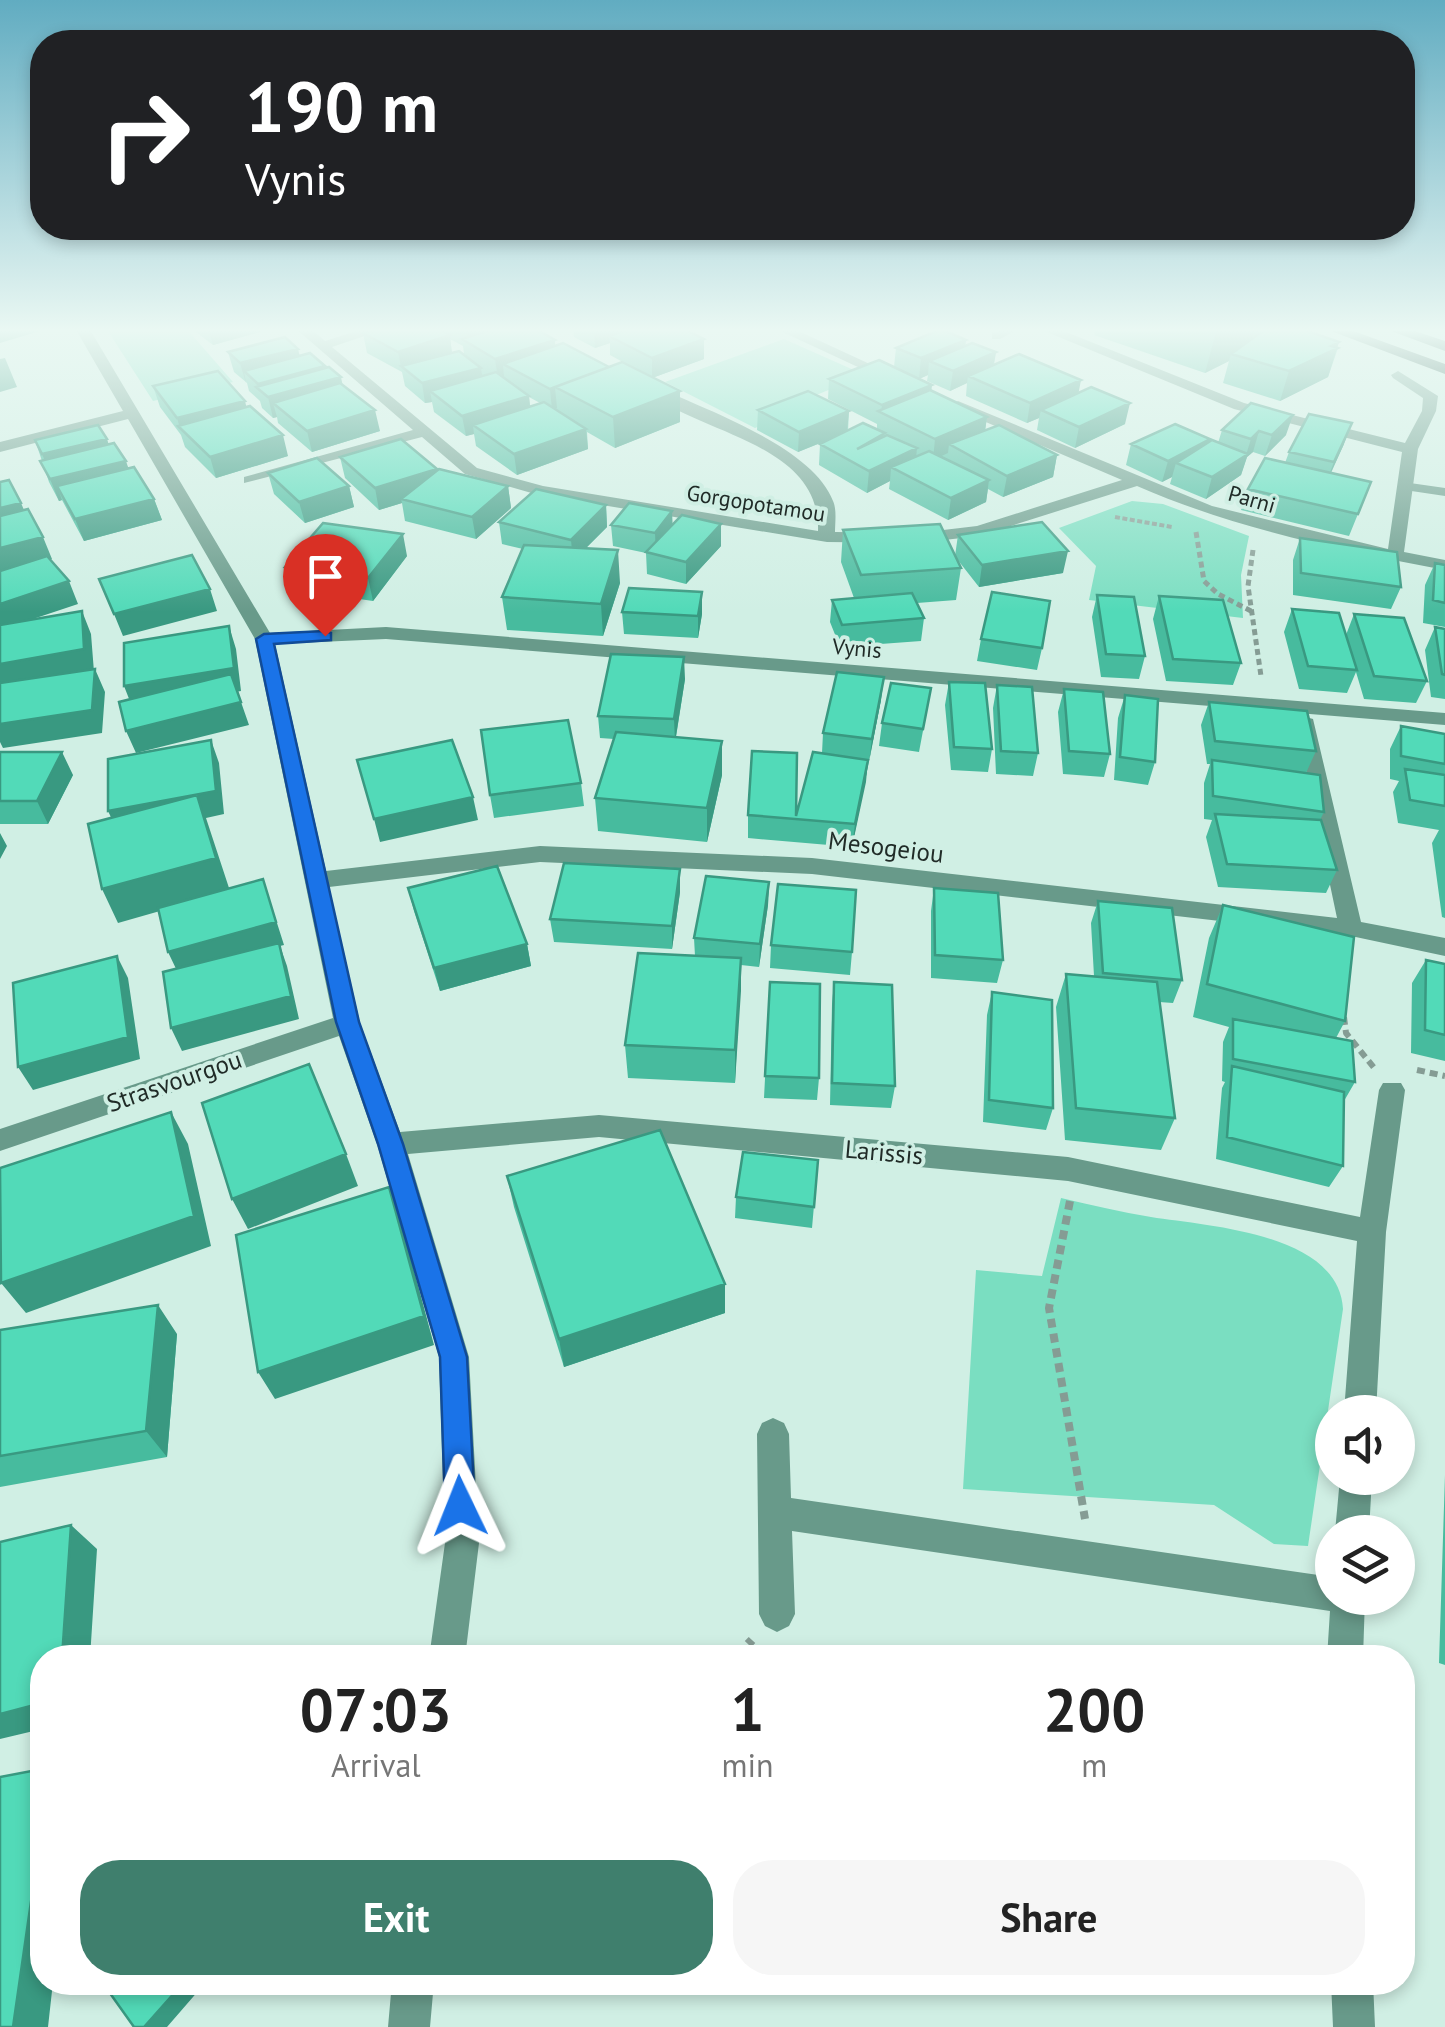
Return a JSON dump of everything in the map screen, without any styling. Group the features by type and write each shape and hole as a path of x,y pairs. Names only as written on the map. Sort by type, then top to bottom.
{"street":[{"path":"0,447 95,423"},
{"path":"138,423 264,639 347,1022 390,1144 454,1357 462,1543 449,1645"},
{"name":"Gorgopotamou","path":"408,423 471,471 500,482 827,538 918,538 979,531 1134,482"},
{"path":"715,423 784,458 825,499 827,538"},
{"name":"Parni","path":"996,423 1134,482 1260,525 1445,566"},
{"path":"1303,423 1410,450"},
{"path":"1395,557 1410,450 1424,423"},
{"path":"250,480 420,433"},
{"name":"Vynis","path":"264,639 386,634 1303,711 1445,719"},
{"path":"1303,711 1350,928"},
{"name":"Mesogeiou","path":"318,880 540,854 792,865 1350,928 1445,947"},
{"name":"Strasvourgou","path":"0,1140 347,1022"},
{"path":"1361,1395 1372,1232 1392,1090"},
{"name":"Larissis","path":"390,1144 599,1126 1076,1171 1372,1232"},
{"path":"772,1434 777,1614"},
{"path":"774,1512 1315,1592"},
{"path":"1346,1645 1347,1615"},
{"path":"408,2027 412,1995"},
{"path":"1353,1995 1354,2027"}],"lane":[{"path":"1403,486 1445,492"}],"path":[{"path":"1109,516 1178,528"},
{"path":"1202,518 1195,530 1202,542 1199,571 1226,601 1252,612"},
{"path":"1260,525 1248,586 1266,708"},
{"path":"1343,998 1346,1033 1392,1090"},
{"path":"1076,1171 1049,1308 1092,1560"}],"green space":[{"path":"744,423 768,423 755,428"},
{"path":"1132,501 1163,504 1249,536 1241,575 1243,618 1089,600 1096,566 1059,528"},
{"path":"1061,1198 1236,1230 1296,1249 1319,1264 1336,1284 1343,1309 1330,1395 1315,1395 1316,1495 1308,1546 1274,1544 1214,1505 963,1489 976,1270 1042,1276"}],"building":[{"path":"269,423 283,435 210,457 178,426"},
{"path":"297,423 334,423 307,431"},
{"path":"576,423 586,429 514,454 473,425"},
{"path":"781,423 821,423 799,432"},
{"path":"863,423 885,433 857,449 887,435 917,448 869,471 820,444"},
{"path":"902,423 974,423 935,439"},
{"path":"1230,423 1285,423 1272,435 1259,431 1251,439 1222,430"},
{"path":"1304,423 1352,423 1334,462 1289,452"},
{"path":"1175,424 1210,439 1168,461 1131,444"},
{"path":"98,425 107,439 42,454 35,440"},
{"path":"999,425 1057,455 1007,476 949,444"},
{"path":"401,439 437,469 375,488 340,457"},
{"path":"1212,440 1248,454 1212,477 1176,463"},
{"path":"114,443 126,461 50,479 40,461"},
{"path":"929,451 989,480 951,498 891,467"},
{"path":"317,458 349,486 299,502 268,473"},
{"path":"1265,458 1371,482 1358,514 1248,489"},
{"path":"134,467 154,499 75,519 57,486"},
{"path":"439,469 508,486 472,517 401,499"},
{"path":"9,480 21,503 0,508 0,482"},
{"path":"536,489 606,505 571,540 499,522"},
{"path":"629,503 672,511 655,533 611,525"},
{"path":"28,509 43,537 0,548 0,516"},
{"path":"682,515 721,524 686,562 646,552"},
{"path":"1042,522 1068,551 982,565 958,535"},
{"path":"323,523 403,534 368,578 285,567"},
{"path":"940,524 961,568 861,575 843,530"},
{"path":"1300,538 1397,552 1401,587 1301,573"},
{"path":"524,545 618,550 601,604 502,597"},
{"path":"192,555 210,589 114,614 99,579"},
{"path":"47,556 69,581 0,604 0,571"},
{"path":"1435,563 1445,565 1445,603 1433,600"},
{"path":"629,588 702,592 698,616 622,612"},
{"path":"992,592 1050,601 1042,648 981,639"},
{"path":"912,593 924,618 842,625 832,600"},
{"path":"1097,595 1134,597 1145,656 1106,654"},
{"path":"1159,596 1223,600 1241,663 1173,659"},
{"path":"1292,609 1339,613 1357,670 1308,666"},
{"path":"82,611 84,649 0,664 0,625"},
{"path":"1354,614 1404,618 1427,681 1374,676"},
{"path":"229,626 234,668 124,686 124,643"},
{"path":"1435,627 1445,629 1445,675 1442,674"},
{"path":"611,654 684,657 674,719 598,716"},
{"path":"95,669 92,710 0,724 0,683"},
{"path":"837,672 884,677 872,739 823,733"},
{"path":"231,674 241,702 126,731 119,702"},
{"path":"949,682 985,683 992,749 954,747"},
{"path":"891,683 931,688 923,729 882,723"},
{"path":"997,685 1032,687 1038,753 1001,751"},
{"path":"1064,689 1103,692 1110,754 1069,751"},
{"path":"1125,695 1158,699 1155,762 1120,757"},
{"path":"1209,702 1307,711 1316,751 1215,741"},
{"path":"568,720 581,783 490,795 481,730"},
{"path":"1401,726 1445,734 1445,764 1401,756"},
{"path":"616,732 722,741 707,808 595,798"},
{"path":"211,740 216,791 108,811 108,759"},
{"path":"452,740 473,797 374,819 357,760"},
{"path":"752,751 797,753 796,816 813,752 868,760 855,824 748,815"},
{"path":"0,752 62,752 37,801 0,801"},
{"path":"1212,760 1320,775 1324,812 1213,796"},
{"path":"1405,769 1445,775 1445,806 1410,800"},
{"path":"197,795 216,858 102,889 88,824"},
{"path":"1215,814 1321,820 1337,870 1227,864"},
{"path":"564,863 680,869 672,926 550,919"},
{"path":"497,866 527,944 434,968 408,888"},
{"path":"706,876 769,882 760,944 694,938"},
{"path":"263,879 276,922 168,952 158,908"},
{"path":"778,884 856,890 852,952 771,945"},
{"path":"934,888 998,893 1003,960 935,955"},
{"path":"1098,901 1172,908 1182,980 1103,973"},
{"path":"1223,905 1354,937 1345,1021 1207,984"},
{"path":"279,943 291,996 171,1028 163,972"},
{"path":"638,953 741,958 735,1050 625,1045"},
{"path":"117,956 128,1037 18,1067 13,983"},
{"path":"1426,960 1445,964 1445,1035 1425,1030"},
{"path":"1066,974 1157,982 1175,1118 1076,1108"},
{"path":"770,982 820,984 819,1078 765,1076"},
{"path":"834,982 892,985 895,1086 832,1083"},
{"path":"992,992 1052,1000 1053,1108 989,1100"},
{"path":"1233,1019 1352,1041 1355,1082 1233,1059"},
{"path":"309,1064 346,1154 232,1199 202,1103"},
{"path":"1232,1066 1344,1092 1343,1166 1227,1137"},
{"path":"171,1112 194,1216 1,1283 0,1168"},
{"path":"660,1130 725,1284 559,1339 507,1176"},
{"path":"743,1152 818,1160 814,1207 736,1197"},
{"path":"389,1187 424,1316 258,1372 236,1235"},
{"path":"158,1305 146,1431 0,1456 0,1330"},
{"path":"71,1525 63,1645 30,1645 30,1706 0,1714 0,1542"},
{"path":"30,1771 30,1909 13,2027 0,2027 0,1777"},
{"path":"111,1995 172,1995 144,2027 134,2027"}],"route":[{"path":"325,636 264,639 347,1022 390,1144 454,1357 460,1506"}]}
